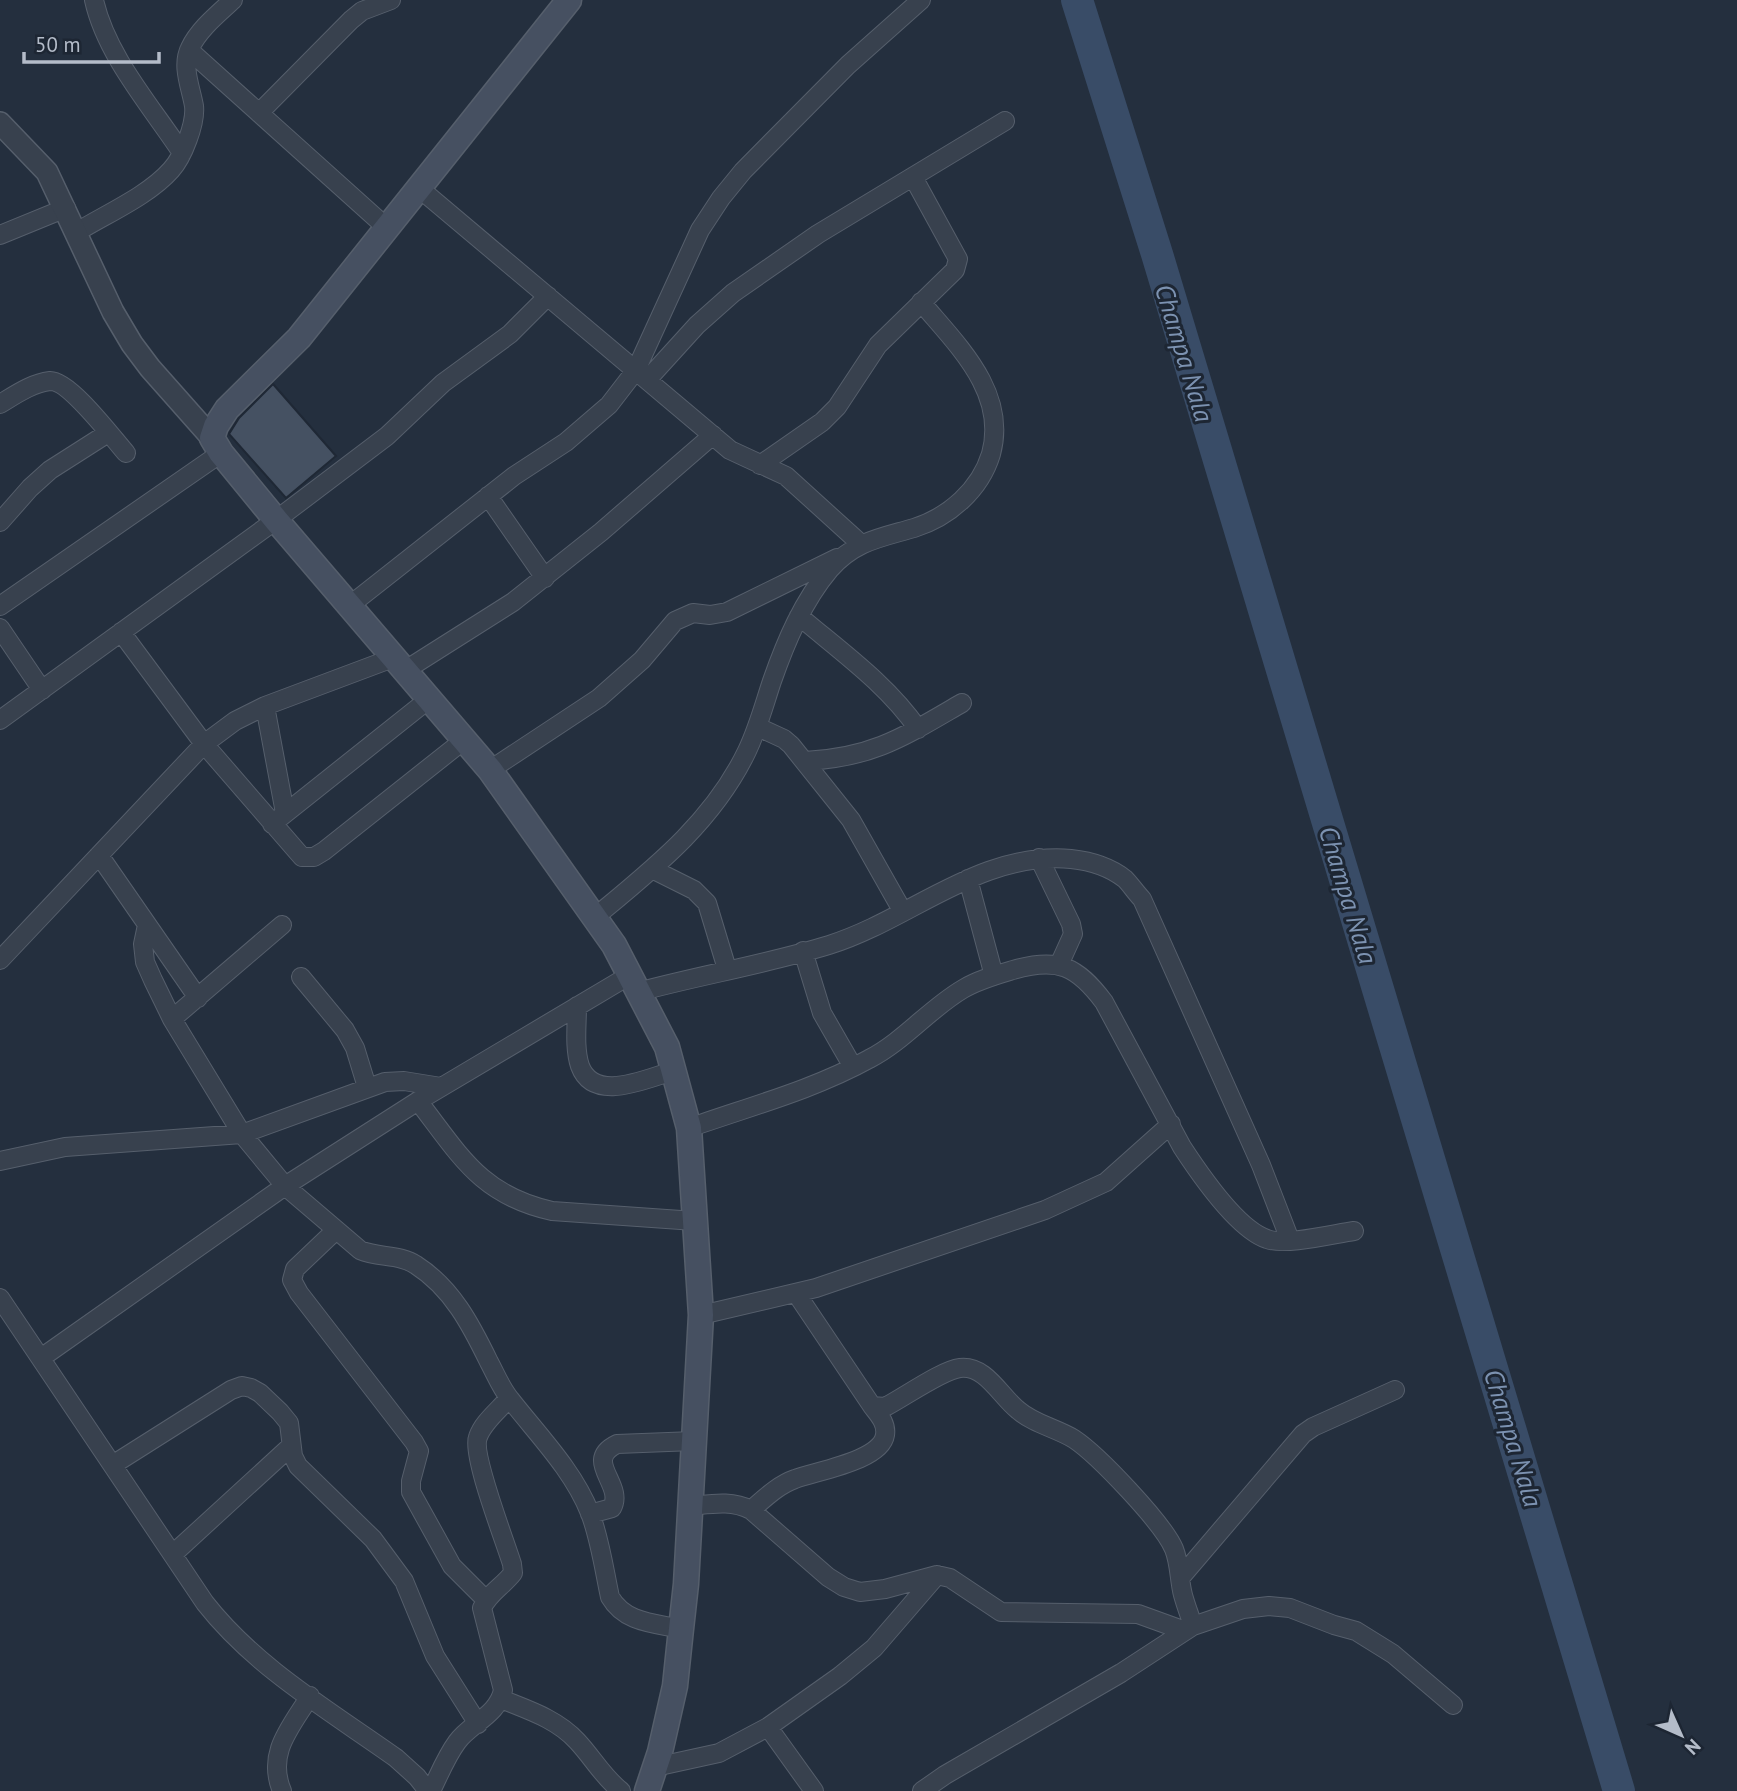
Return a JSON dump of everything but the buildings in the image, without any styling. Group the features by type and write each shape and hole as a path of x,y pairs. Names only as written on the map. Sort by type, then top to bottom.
{"main road":[{"path":"569,0 299,338 227,409 216,426 216,446 489,770 614,945 667,1047 689,1128 701,1315 691,1506 675,1686 647,1791"}],"street":[{"path":"94,0 110,45 182,153"},
{"path":"77,232 153,186 172,169 194,125 194,108 187,72 189,50 202,29 233,0"},
{"path":"259,113 351,20 362,11 391,0"},
{"path":"641,375 700,230 721,198 743,171 848,65 921,0"},
{"path":"189,50 387,228"},
{"path":"349,606 488,496 589,424 733,293 818,234 1005,121"},
{"path":"0,123 47,172 113,312 132,344 216,446 0,606"},
{"path":"760,465 822,422 837,407 878,345 955,270 958,258 913,177"},
{"path":"419,188 730,450 786,477 861,544"},
{"path":"0,235 66,208"},
{"path":"0,720 387,436 443,383 510,334 548,296"},
{"path":"489,770 599,698 642,660 675,621 693,613 710,615 727,612 861,544 938,519 978,484 991,453 995,421 986,390 975,367 922,302"},
{"path":"0,404 32,386 53,381 68,387 126,453"},
{"path":"0,522 50,470 108,433"},
{"path":"0,960 204,744 235,720 265,706 398,664 513,603 713,435"},
{"path":"488,496 544,578"},
{"path":"594,918 690,835 732,779 758,727 772,682 799,616 812,594 844,554"},
{"path":"799,616 886,691 918,729"},
{"path":"0,628 42,690"},
{"path":"121,632 204,744 279,819 302,857 314,857 335,843 464,740"},
{"path":"279,819 429,699"},
{"path":"805,761 837,760 858,755 899,740 962,704"},
{"path":"265,706 279,819"},
{"path":"758,727 784,739 805,761 851,820 903,912"},
{"path":"99,855 198,998"},
{"path":"1039,858 1071,924 1073,934 1059,965"},
{"path":"41,1358 285,1186 418,1101 577,1006 634,983 727,969 860,934 979,874 1039,858 1080,860 1104,867 1125,879 1142,900 1261,1165 1290,1240"},
{"path":"652,869 694,890 707,903 727,969"},
{"path":"968,879 994,976"},
{"path":"147,925 143,944 145,962 173,1019 242,1135 285,1186 360,1250 371,1255 396,1257 414,1263 445,1289 469,1322 509,1398 567,1472 590,1514 610,1597 615,1606 623,1614 634,1618 681,1629"},
{"path":"173,1019 282,925"},
{"path":"803,951 822,1013 853,1067"},
{"path":"689,1128 853,1067 896,1042 964,989 994,976 1042,963 1059,965 1075,971 1104,1002 1197,1170 1245,1226 1267,1240 1290,1240 1354,1231"},
{"path":"301,977 345,1030 355,1048 367,1087"},
{"path":"577,1006 580,1067 591,1081 606,1087 673,1071"},
{"path":"0,1161 36,1151 74,1146 242,1135 385,1082 404,1081 441,1087"},
{"path":"418,1101 466,1164 505,1196 552,1211 695,1221"},
{"path":"701,1315 796,1293 1033,1215 1106,1182 1171,1125"},
{"path":"337,1230 295,1269 292,1280 299,1293 414,1442 419,1451 411,1481 411,1492 452,1566 485,1600"},
{"path":"751,1510 780,1486 860,1459 882,1443 886,1436 883,1419 796,1293"},
{"path":"0,1298 226,1630 254,1656 396,1758 429,1791 456,1743 501,1699 503,1690 482,1608 485,1600 513,1573 479,1462 476,1440 487,1422 509,1398"},
{"path":"872,1406 885,1408 957,1368 972,1368 1031,1419 1073,1438 1100,1460 1164,1532 1173,1547 1181,1577 1189,1628"},
{"path":"114,1464 231,1390 242,1386 260,1392 289,1423 291,1446 298,1466 373,1539 404,1581 435,1656 478,1724"},
{"path":"1181,1577 1303,1434 1395,1390"},
{"path":"590,1514 612,1508 616,1501 603,1466 603,1455 609,1447 617,1444 694,1441"},
{"path":"173,1554 291,1446"},
{"path":"691,1506 740,1504 751,1510 810,1562 844,1587 860,1592 885,1589 937,1575 950,1578 1001,1612 1138,1614 1189,1628"},
{"path":"655,1767 719,1753 768,1727 841,1676 874,1648 937,1575"},
{"path":"922,1791 1121,1673 1189,1628 1243,1609 1269,1606 1290,1608 1356,1631 1376,1642 1452,1705"},
{"path":"282,1791 275,1766 278,1752 310,1696"},
{"path":"501,1699 566,1730 621,1791"},
{"path":"768,1727 814,1791"}],"waterway":[{"name":"Champa Nala","path":"1077,0 1157,254 1619,1791"}]}
